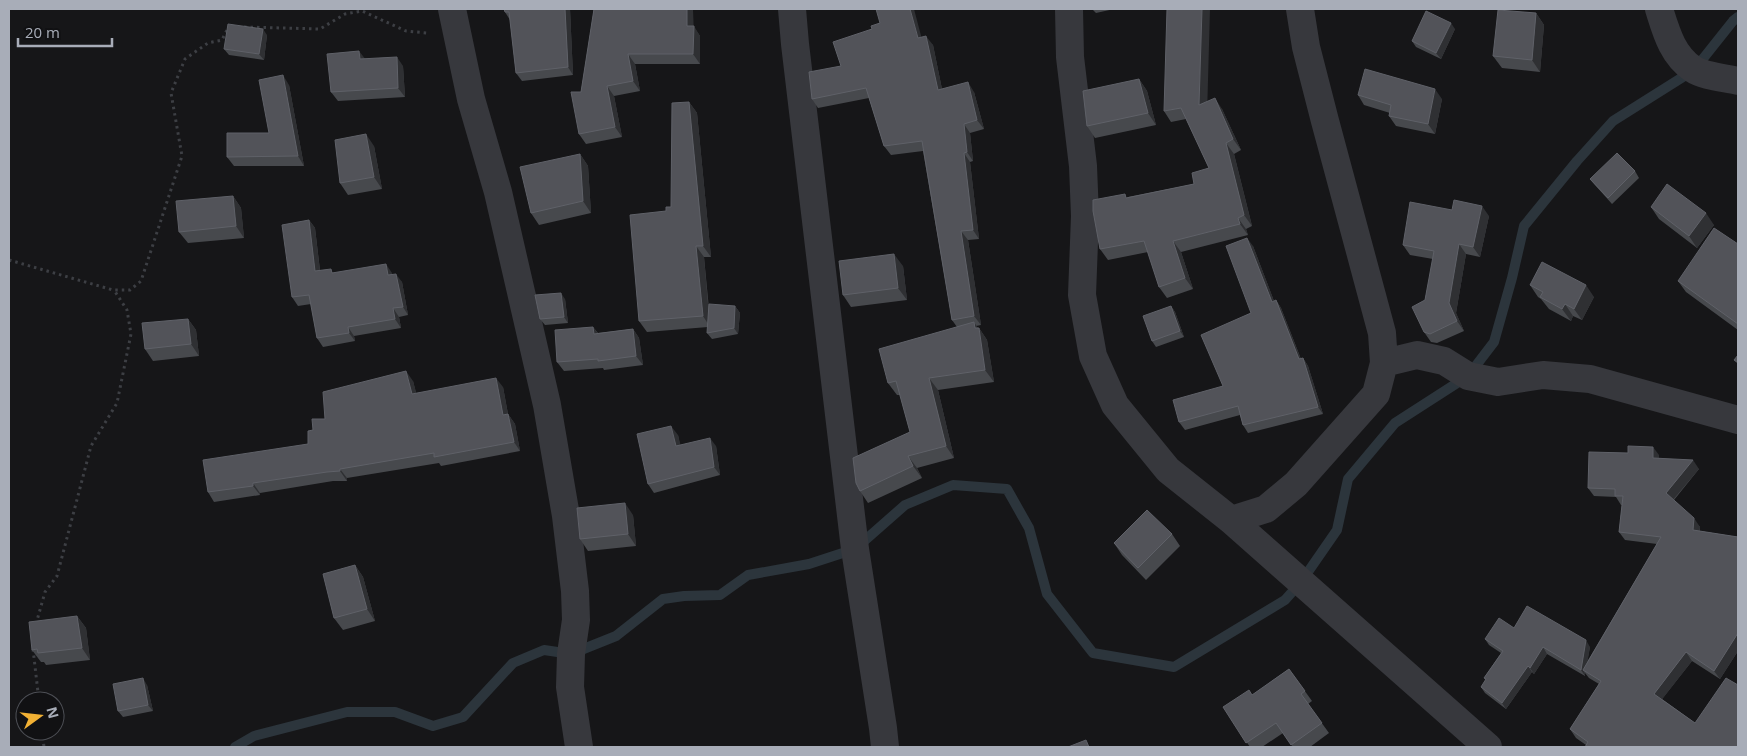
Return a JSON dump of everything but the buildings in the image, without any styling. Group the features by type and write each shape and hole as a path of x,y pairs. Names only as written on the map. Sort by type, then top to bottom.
{"street":[{"path":"452,9 471,99 498,192 547,405 566,516 575,592 576,620 571,654 570,687 579,747"},
{"path":"792,9 854,549 885,747"},
{"path":"1069,9 1070,57 1083,166 1085,216 1082,295 1093,356 1115,405 1168,470 1231,520 1488,747"},
{"path":"1231,520 1266,509 1296,484 1376,394 1384,363 1382,333 1324,121 1306,47 1300,9"},
{"path":"1659,9 1670,40 1678,55 1694,70 1738,81"},
{"path":"1384,363 1417,355 1444,361 1468,376 1498,382 1543,375 1590,379 1738,420"}],"path":[{"path":"244,26 320,30 345,14 362,11 406,30 457,36"},
{"path":"9,260 113,290 130,290 141,281 182,156 171,94 185,59 208,43 222,40 227,30 234,26"},
{"path":"34,628 45,592 57,576 91,446 117,403 131,334 127,310 113,290"},
{"path":"33,647 38,691"}],"waterway":[{"path":"235,747 254,736 347,712 395,712 433,726 463,717 513,663 544,650 571,654 616,636 663,599 684,596 720,595 748,575 809,564 855,549 905,505 953,485 1007,489 1029,528 1047,594 1093,653 1174,667 1285,600 1301,582 1337,530 1348,479 1395,423 1468,376 1494,342 1524,226 1577,161 1613,121 1694,70 1738,17"}]}
